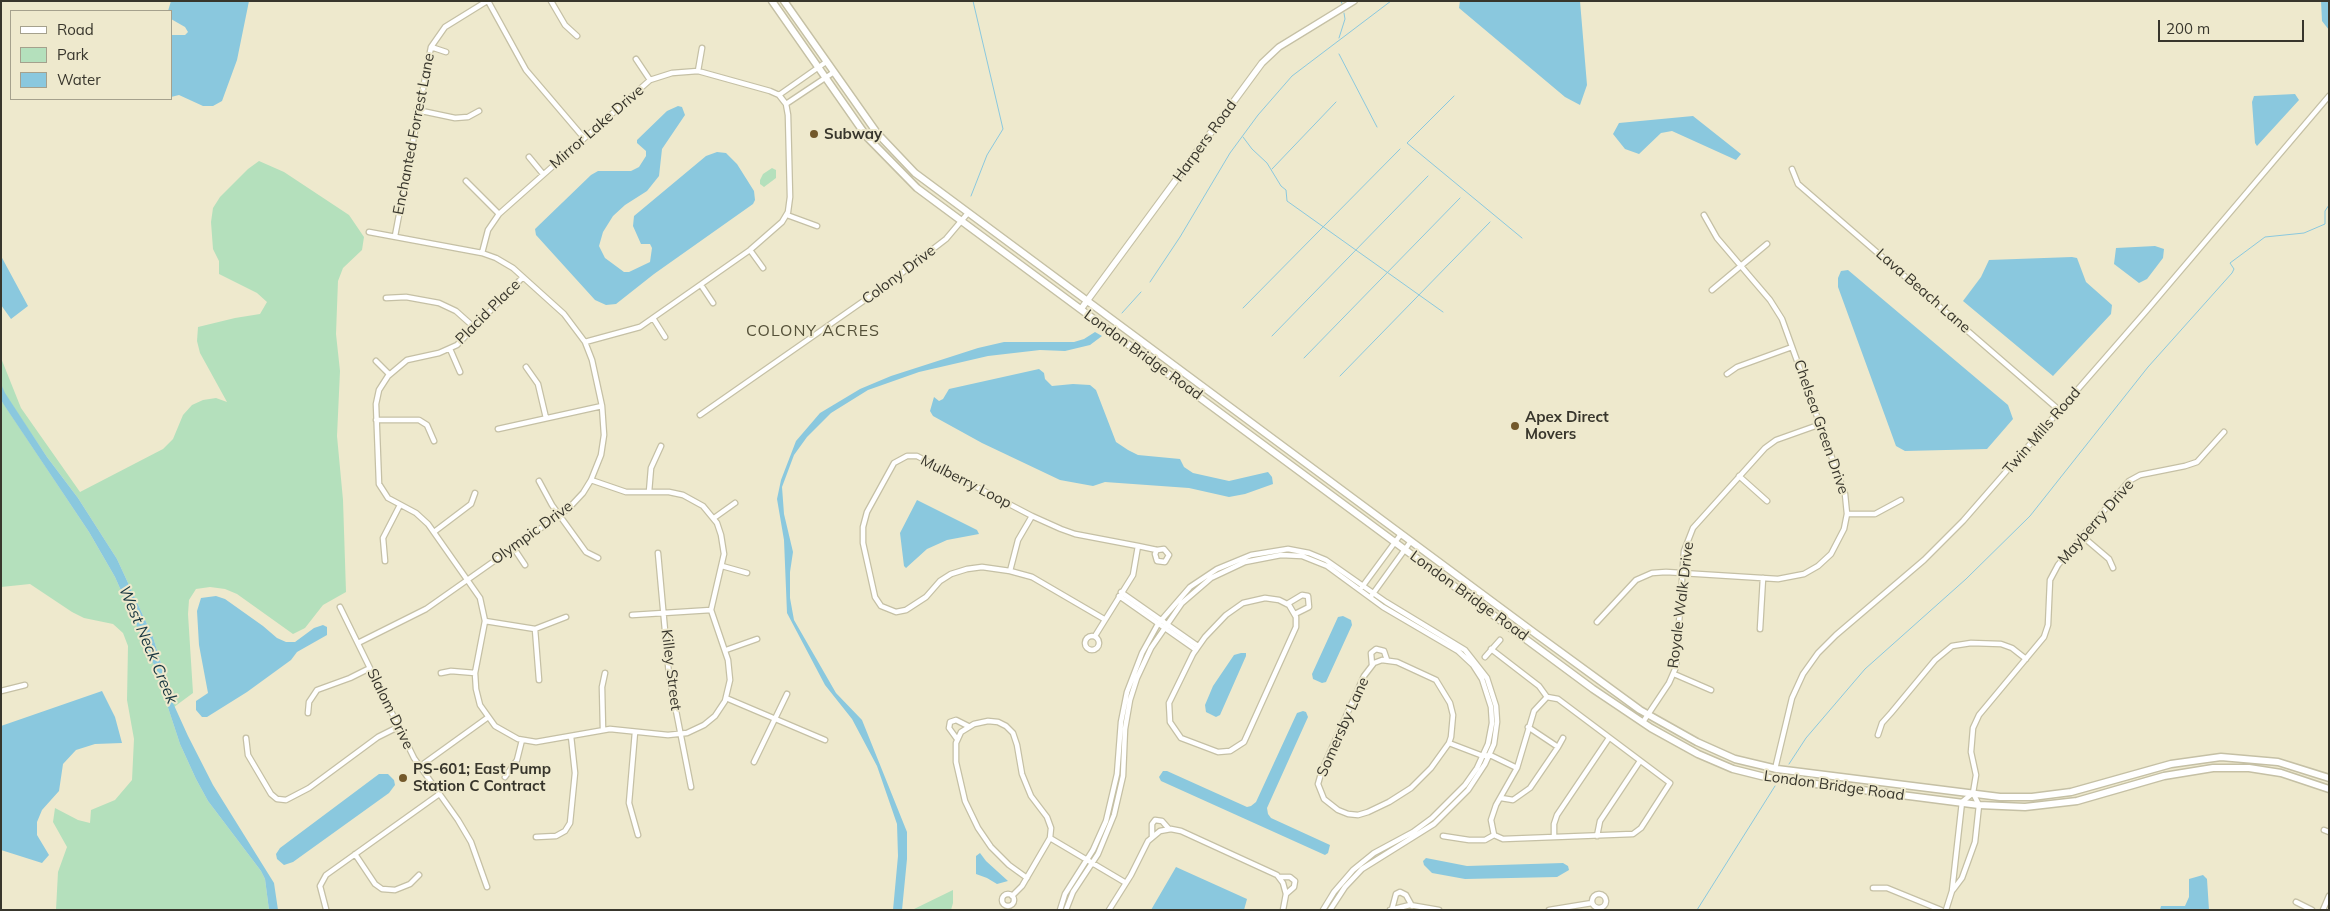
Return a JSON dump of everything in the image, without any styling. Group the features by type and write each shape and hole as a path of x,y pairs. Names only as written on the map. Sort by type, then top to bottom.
{"main road":[{"name":"London Bridge Road","path":"772,1 867,137 917,188 1593,689 1643,722 1719,765 1751,774 1962,802 2025,807 2063,804 2172,774 2213,768 2249,768 2281,773 2329,789"},
{"name":"London Bridge Road","path":"784,1 865,117 889,147 915,173 1087,302 1647,714 1715,751 1742,761 1775,769 2018,797 2071,792 2171,764 2221,757 2278,762 2329,778"}],"street":[{"name":"Enchanted Forrest Lane","path":"394,236 417,110 431,46 445,27 488,1"},
{"path":"488,1 531,76 584,138"},
{"path":"551,1 565,25 577,36"},
{"name":"Harpers Road","path":"1081,309 1262,63 1279,47 1354,1"},
{"path":"431,46 446,52"},
{"path":"698,71 702,48"},
{"path":"636,59 650,80"},
{"path":"778,95 826,62"},
{"name":"Mirror Lake Drive","path":"482,253 488,230 499,214 650,80 672,72 698,71 770,91 778,95 786,104"},
{"path":"585,342 631,330 653,318 770,235 787,215 790,197 788,115 786,104 834,72"},
{"name":"Twin Mills Road","path":"1775,769 1792,698 1803,674 1818,653 1836,635 1924,560 1963,521 2148,310 2329,96"},
{"path":"417,110 455,118 468,117 480,111"},
{"path":"529,157 543,174"},
{"name":"Lava Beach Lane","path":"1792,169 1798,184 2059,410"},
{"path":"466,181 499,214"},
{"name":"Colony Drive","path":"700,415 885,286 946,239 968,213"},
{"name":"Chelsea Green Drive","path":"1597,622 1636,580 1659,572 1763,578 1794,577 1818,566 1831,554 1839,542 1847,514 1846,494 1779,312 1718,238 1704,214"},
{"path":"787,215 817,226"},
{"name":"Olympic Drive","path":"358,643 426,609 576,502 591,480 603,444 604,425 592,360 585,342 568,319 506,263 482,253 369,232"},
{"path":"1712,290 1767,244"},
{"path":"750,250 763,268"},
{"name":"Placid Place","path":"486,621 480,598 434,532 416,513 388,498 381,489 377,478 377,397 389,374 407,360 450,349 475,328 523,277"},
{"path":"701,284 713,303"},
{"path":"386,298 416,297 439,303 456,311 475,328"},
{"path":"653,318 665,337"},
{"path":"1727,374 1738,367 1792,347"},
{"path":"450,349 460,372"},
{"path":"376,362 389,374"},
{"path":"526,367 538,384 546,418"},
{"path":"498,429 602,406"},
{"path":"376,420 419,420 426,425 434,441"},
{"name":"Royale Walk Drive","path":"1643,722 1674,674 1685,546 1693,528 1770,444 1820,424"},
{"name":"Mayberry Drive","path":"1973,793 1975,770 1971,747 1975,724 1979,715 2041,643 2046,630 2052,574 2129,481 2140,475 2197,462 2224,432"},
{"path":"649,492 651,468 661,446"},
{"name":"Mulberry Loop","path":"1104,620 1043,582 1010,571 982,567 959,571 940,582 926,597 906,610 896,612 881,606 875,597 863,543 863,527 867,512 894,463 901,458 912,455 1032,516 1075,534 1157,550"},
{"path":"1739,476 1767,501"},
{"path":"566,617 534,629 486,621 475,673 477,697 488,718 502,731 522,740 547,741 603,730 668,735 681,734 704,725 714,716 726,698 730,680 726,650 711,610 722,566 723,541 714,518 697,502 683,495 669,492 616,490 591,480"},
{"path":"538,481 586,552 598,558"},
{"path":"434,532 472,504 475,493"},
{"path":"1847,514 1875,514 1901,500"},
{"path":"714,518 735,503"},
{"path":"386,561 382,538 400,505"},
{"path":"1010,571 1018,540 1032,516"},
{"path":"1361,588 1401,534"},
{"path":"2082,536 2109,559 2113,568"},
{"path":"1372,596 1411,541"},
{"path":"1095,636 1133,575 1138,546"},
{"path":"513,548 525,565"},
{"path":"1066,910 1073,892 1090,862 1113,798 1118,766 1121,722 1127,692 1142,653 1181,596 1206,575 1235,560 1271,550 1298,550 1318,556 1372,596 1458,651 1478,672 1487,692 1492,716 1489,739 1483,756 1471,777 1449,804 1424,825 1360,863 1334,892 1323,910"},
{"name":"Killey Street","path":"658,553 665,613 669,675 691,786"},
{"path":"722,566 747,573"},
{"path":"1760,629 1763,578"},
{"path":"1120,594 1197,648"},
{"path":"1287,604 1302,595 1308,596 1309,607 1295,614"},
{"path":"1330,910 1345,887 1362,869 1381,855 1416,837 1447,813 1475,781 1490,756 1496,731 1496,706 1490,684 1478,664 1456,643 1372,596"},
{"path":"1266,598 1287,604 1295,614 1295,629 1244,742 1230,751 1210,751 1180,738 1170,722 1168,708 1171,696 1197,648 1215,626 1243,603 1266,598"},
{"name":"Slalom Drive","path":"340,607 419,767 458,820 471,842 487,887"},
{"path":"632,615 711,610"},
{"path":"534,629 538,680"},
{"path":"726,650 757,639"},
{"path":"1485,657 1500,640"},
{"path":"1878,735 1882,723 1935,660 1952,646 1970,642 2001,644 2012,648 2026,659"},
{"path":"1372,665 1372,653 1376,649 1384,651 1387,660"},
{"path":"1443,836 1468,840 1485,840 1494,836 1504,840 1633,834 1641,828 1670,783 1558,699 1547,697 1539,686 1491,649"},
{"name":"Somersby Lane","path":"1387,660 1436,680 1443,689 1453,715 1449,743 1431,768 1411,788 1389,802 1368,812 1358,815 1348,814 1338,810 1324,799 1318,784 1322,770 1364,676 1372,665 1387,660"},
{"path":"308,713 309,702 317,690 350,678 370,668"},
{"path":"441,673 451,671 475,673"},
{"path":"603,730 602,687 605,673"},
{"path":"1674,674 1712,690"},
{"path":"1,691 25,685"},
{"path":"754,762 787,694"},
{"path":"1494,836 1492,812 1517,768 1534,711 1547,697"},
{"path":"726,698 825,740"},
{"path":"419,767 488,718"},
{"path":"957,739 949,728 950,722 956,720 968,726"},
{"path":"1012,896 1027,878 1050,838 1051,828 1047,817 1031,796 1022,774 1013,733 1006,726 993,721 968,726 957,739 955,752 958,776 971,817 985,839 1000,857 1027,878"},
{"path":"246,738 248,755 271,794 277,799 286,800 309,788 378,737 398,727"},
{"path":"1528,727 1558,747"},
{"path":"635,732 629,803 638,835"},
{"path":"536,837 549,838 562,834 570,823 575,773 571,736"},
{"path":"1501,798 1513,800 1530,788 1564,738"},
{"path":"1554,837 1554,824 1557,815 1609,738"},
{"path":"506,777 517,760 522,740"},
{"path":"1449,743 1483,756 1490,756 1517,768"},
{"path":"1597,836 1600,821 1640,762"},
{"path":"1946,910 1952,891 1962,802 1973,793 1979,804 1973,850 1962,878 1952,891"},
{"path":"326,909 320,890 326,875 438,795"},
{"path":"1109,910 1152,836 1152,824 1155,820 1162,821 1169,829"},
{"path":"1152,836 1160,831 1169,829 1181,831 1271,871 1279,877 1283,884 1286,894 1283,910"},
{"path":"1050,838 1126,883"},
{"path":"355,854 375,884 382,889 395,890 410,884 419,875"},
{"path":"1060,910 1069,888 1090,862"},
{"path":"1279,877 1290,877 1295,881 1294,887 1286,894"},
{"path":"1873,888 1887,888 1941,910"},
{"path":"1412,906 1406,894 1400,892 1396,894 1391,909 1412,906 1439,910"},
{"path":"2323,910 2329,896"},
{"path":"2296,902 2312,910"},
{"path":"1549,910 1592,903"}],"green space":[{"path":"259,161 284,172 349,215 364,237 362,250 343,268 338,281 336,334 340,371 337,436 343,500 346,592 323,605 305,628 293,634 237,594 225,589 210,587 196,589 189,600 188,614 193,693 174,707 153,637 117,559 78,498 47,457 4,393 1,384 1,358 21,408 80,492 163,449 173,439 183,415 192,405 203,400 216,398 227,402 200,353 197,341 198,327 260,314 267,302 257,293 219,274 219,261 213,249 211,222 213,208 220,197 248,169"},
{"path":"772,168 776,170 776,178 764,187 760,184 760,180 763,174"},
{"path":"1,400 89,532 115,577 154,665 180,744 196,779 208,801 261,871 265,879 269,910 56,910 58,872 67,847 53,822 55,808 78,820 90,823 91,810 115,800 132,780 134,739 127,700 128,646 123,633 113,624 84,618 30,584 1,587"},
{"path":"953,890 951,910 912,910"}],"water":[{"path":"171,1 249,1 237,60 222,101 213,106 203,106 179,95 172,97 172,35 185,35 188,32 185,27 172,20 172,10 168,10"},
{"path":"1460,1 1580,1 1587,85 1580,105 1565,97 1459,8"},
{"path":"2321,1 2329,1 2329,30 2322,21"},
{"path":"2295,94 2299,100 2257,146 2255,143 2252,102 2254,96"},
{"path":"678,106 682,107 685,115 662,149 659,176 647,191 625,205 613,216 603,232 599,246 605,258 624,272 629,272 650,262 652,248 650,244 641,244 633,226 634,216 706,156 717,152 726,153 737,164 754,191 755,200 753,204 654,274 616,304 606,305 595,300 536,235 535,229 591,175 598,171 631,171 639,167 646,156 646,151 637,143 637,140 667,111"},
{"path":"1693,116 1741,154 1736,160 1672,131 1661,133 1639,154 1625,149 1613,134 1619,123"},
{"path":"2155,246 2164,249 2163,258 2147,279 2139,283 2114,264 2116,248"},
{"path":"1,256 28,306 11,319 1,305"},
{"path":"2077,258 2086,282 2112,305 2111,314 2053,376 1963,301 1981,277 1989,260"},
{"path":"1848,270 2008,405 2013,419 1987,449 1905,451 1896,446 1838,287 1838,278 1841,271"},
{"path":"1095,332 1102,336 1090,345 1065,351 1040,350 988,356 919,372 868,390 831,413 807,437 794,455 782,487 784,514 793,552 790,572 790,598 794,620 836,693 862,720 907,832 907,859 902,910 893,910 898,856 897,824 877,766 852,719 825,685 787,613 784,540 777,499 781,480 796,441 820,413 860,389 891,376 978,348 1004,342 1074,342 1084,339"},
{"path":"1039,369 1044,373 1045,379 1052,386 1090,385 1096,390 1116,442 1138,455 1180,459 1184,467 1193,473 1229,481 1268,472 1272,477 1273,484 1245,494 1229,497 1189,488 1105,482 1093,486 1060,480 982,443 933,416 930,411 934,397 939,401 943,399 949,389"},
{"name":"West Neck Creek","path":"1,384 47,457 78,498 117,559 153,637 173,703 188,736 213,785 274,883 278,910 269,910 265,879 261,871 208,801 196,779 180,744 154,665 115,577 89,532 1,400"},
{"path":"917,500 977,530 979,534 947,540 927,549 906,568 904,566 900,533"},
{"path":"216,596 225,599 277,638 286,642 295,642 314,628 323,625 327,627 327,635 297,652 291,660 247,692 207,717 202,717 196,710 196,701 208,693 199,645 197,611 201,598"},
{"path":"1343,616 1351,620 1352,625 1326,682 1322,683 1313,679 1312,674 1338,617"},
{"path":"1246,653 1246,656 1220,715 1216,717 1206,712 1205,705 1213,686 1234,655"},
{"path":"102,691 115,717 122,743 95,744 76,750 63,764 59,791 42,810 37,822 37,835 49,855 42,863 1,850 1,726"},
{"path":"1306,712 1308,717 1267,808 1271,818 1330,845 1328,853 1325,855 1161,781 1159,777 1163,771 1167,771 1247,807 1251,806 1256,802 1297,713"},
{"path":"379,774 388,774 394,780 395,785 389,793 293,862 284,865 277,859 276,854 280,848"},
{"path":"980,853 1008,881 997,884 976,874 976,856"},
{"path":"1426,858 1467,866 1563,863 1568,866 1569,870 1557,877 1465,879 1432,873 1424,865 1423,861"},
{"path":"1176,867 1247,899 1244,910 1151,910"},
{"path":"2203,875 2207,879 2209,910 2160,910 2161,906 2185,906 2189,897 2189,879"}],"waterway":[{"path":"971,196 987,155 1003,129 973,1"},
{"path":"1341,1 1343,6"},
{"path":"1150,282 1180,237 1230,153 1258,115 1292,76 1391,1"},
{"path":"1339,38 1345,19 1344,13"},
{"path":"1339,54 1377,127"},
{"path":"1454,96 1407,143 1522,238"},
{"path":"1272,169 1336,102"},
{"path":"1243,137 1252,149 1267,163 1281,186 1286,190 1287,201 1443,312"},
{"path":"1243,308 1400,149"},
{"path":"1272,336 1428,176"},
{"path":"1304,358 1460,198"},
{"path":"1789,764 1806,738 1865,669 1966,579 2030,516 2148,367 2232,273 2234,269 2230,263 2265,237 2304,233 2325,224 2325,211 2329,205"},
{"path":"1340,376 1490,222"},
{"path":"1122,313 1141,292"},
{"path":"1697,910 1775,786"}],"place":[{"name":"Subway","path":"814,134"},
{"name":"Apex Direct Movers","path":"1515,426"},
{"name":"PS-601; East Pump Station C Contract","path":"403,778"}],"district":[{"name":"COLONY ACRES","path":"813,331"}]}
